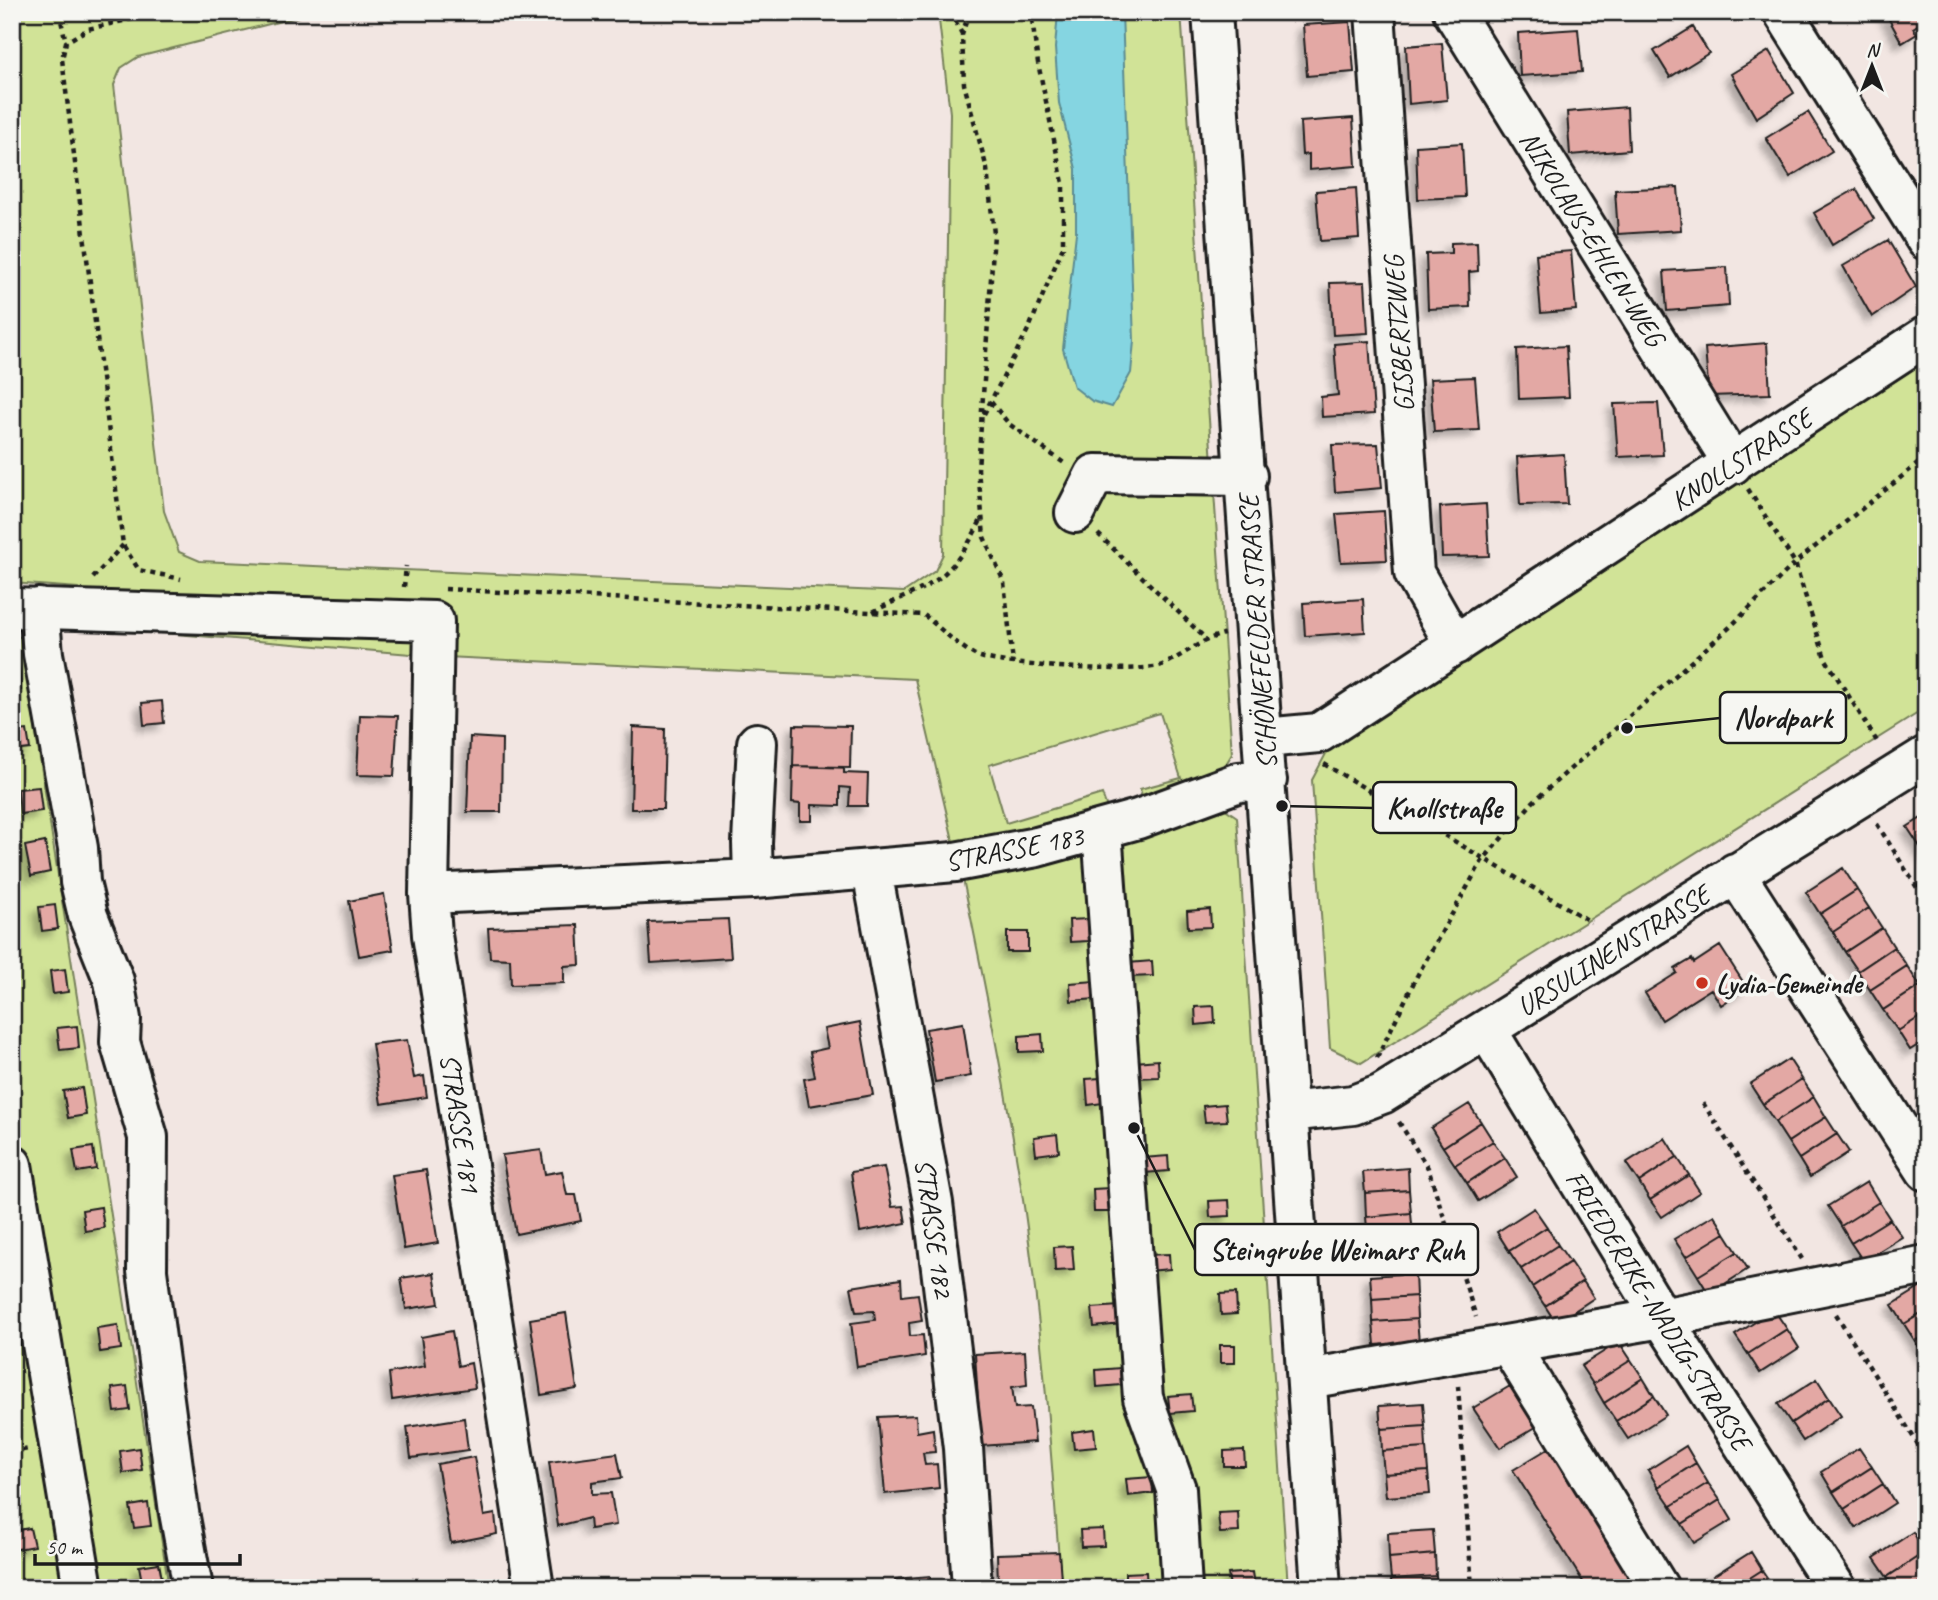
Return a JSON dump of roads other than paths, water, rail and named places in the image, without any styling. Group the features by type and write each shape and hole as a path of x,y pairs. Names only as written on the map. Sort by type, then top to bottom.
{"street":[{"name":"SCHÖNEFELDER STRASSE","path":"1212,12 1247,476 1321,1588"},
{"name":"GISBERTZWEG","path":"1375,12 1414,573 1455,645"},
{"name":"NIKOLAUS-EHLEN-WEG","path":"1453,12 1733,464"},
{"path":"1783,12 1926,240"},
{"name":"KNOLLSTRASSE","path":"1264,738 1319,733 1926,336"},
{"path":"1075,513 1095,474 1247,476"},
{"path":"22,608 43,654 79,848 80,882 88,916 114,981 121,1019 120,1042 148,1137 148,1271 179,1512 193,1588"},
{"name":"STRASSE 181","path":"22,608 436,622 429,894 432,935 534,1588"},
{"path":"754,879 752,843 757,743"},
{"name":"URSULINENSTRASSE","path":"1288,1112 1353,1105 1371,1099 1487,1030 1926,755"},
{"name":"STRASSE 183","path":"429,894 872,872 955,862 1037,847 1102,830 1239,782 1267,780"},
{"path":"1102,830 1143,1398 1176,1489 1182,1588"},
{"name":"STRASSE 182","path":"872,872 935,1217 960,1422 972,1588"},
{"path":"1735,873 1926,1171"},
{"name":"FRIEDERIKE-NADIG-STRASSE","path":"1487,1030 1662,1318 1836,1588"},
{"path":"12,1165 83,1588"},
{"path":"1307,1379 1662,1318 1926,1265"},
{"path":"1484,1350 1659,1588"}],"water":[{"path":"1058,12 1122,12 1134,341 1131,373 1112,407 1092,401 1074,387 1063,349 1076,233 1076,169 1059,103 1055,48"}],"place":[{"name":"Nordpark","path":"1627,728"},
{"name":"Knollstraße","path":"1282,806"},
{"name":"Lydia-Gemeinde","path":"1702,983"},
{"name":"Steingrube Weimars Ruh","path":"1134,1128"}]}
